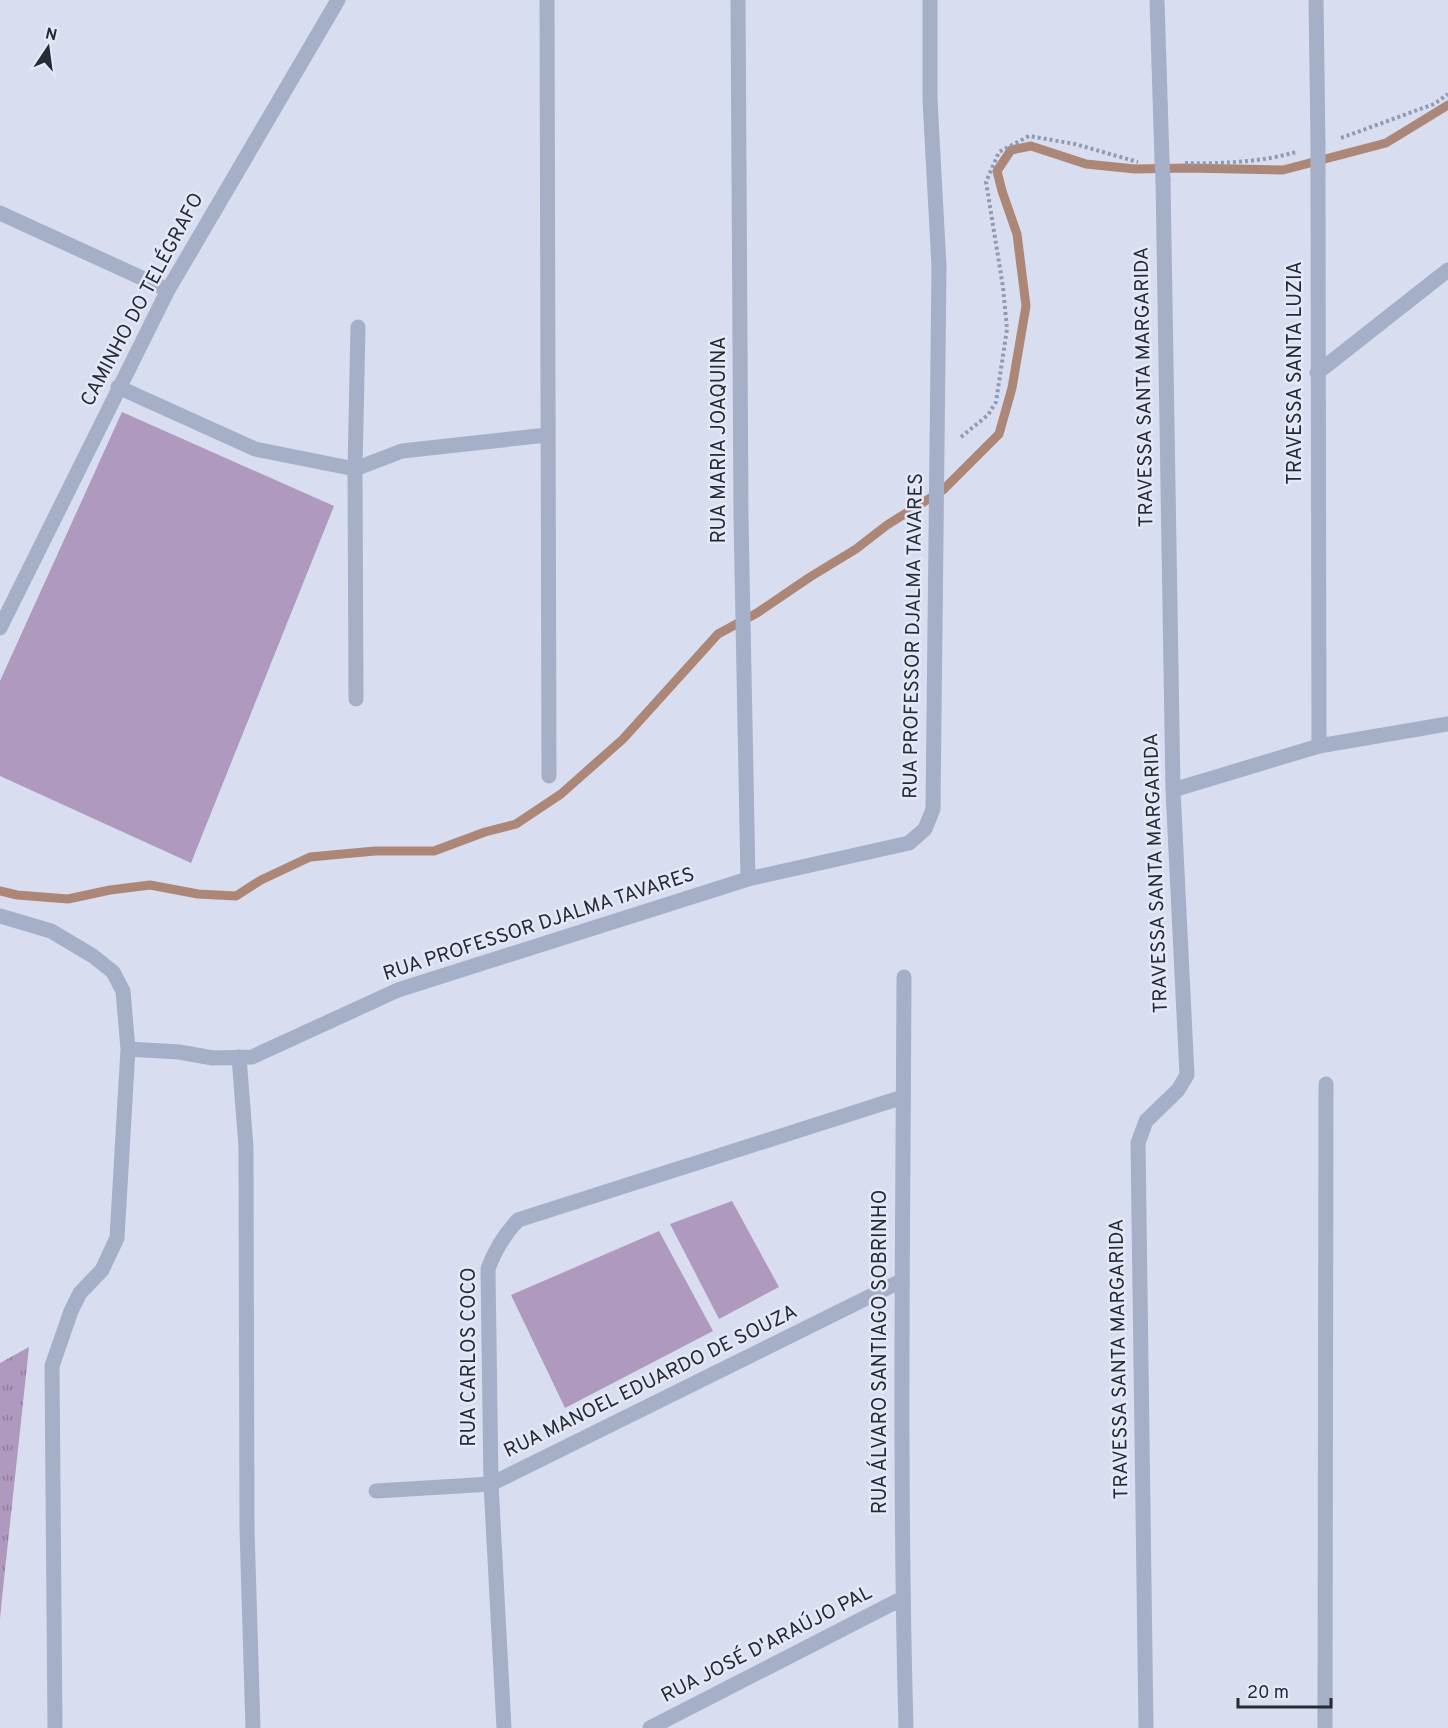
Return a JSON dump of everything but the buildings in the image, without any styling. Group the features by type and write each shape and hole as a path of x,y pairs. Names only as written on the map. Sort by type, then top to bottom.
{"street":[{"name":"CAMINHO DO TELÉGRAFO","path":"0,628 168,290 338,0"},
{"path":"547,0 549,776"},
{"name":"RUA MARIA JOAQUINA","path":"738,0 741,506 748,879"},
{"name":"RUA PROFESSOR DJALMA TAVARES","path":"128,1049 179,1052 213,1058 252,1057 398,990 748,879 909,843 925,829 933,809 939,266 930,100 930,0"},
{"name":"TRAVESSA SANTA MARGARIDA","path":"1146,1728 1138,1143 1146,1121 1178,1090 1187,1075 1173,790 1162,180 1155,161 1157,0"},
{"name":"TRAVESSA SANTA LUZIA","path":"1316,0 1312,146 1318,170 1319,746"},
{"path":"0,213 168,290"},
{"path":"1317,373 1448,270"},
{"path":"356,699 355,469 358,327"},
{"path":"118,387 255,449 355,469 402,451 547,435"},
{"path":"1173,790 1319,746 1448,724"},
{"path":"0,916 51,931 93,956 113,972 123,991 128,1049 117,1238 102,1270 80,1293 70,1311 52,1366 55,1728"},
{"name":"RUA ÁLVARO SANTIAGO SOBRINHO","path":"904,977 901,1281 906,1728"},
{"path":"239,1057 246,1147 247,1528 253,1728"},
{"path":"1325,1728 1326,1084"},
{"name":"RUA CARLOS COCO","path":"504,1728 491,1484 488,1269 504,1234 518,1220 903,1097"},
{"name":"RUA MANOEL EDUARDO DE SOUZA","path":"376,1491 491,1484 901,1281"},
{"name":"RUA JOSÉ D'ARAÚJO PAL","path":"651,1728 903,1598"}],"path":[{"path":"1337,139 1434,104 1448,94"},
{"path":"937,457 988,415 996,402 1007,329 987,182 999,152 1029,136 1075,144 1137,162 1155,161"},
{"path":"1182,163 1205,164 1280,157 1312,146"}],"green space":[{"path":"122,412 334,506 191,863 0,776 0,681"},
{"path":"732,1201 779,1287 719,1319 670,1224"},
{"path":"659,1231 713,1331 565,1408 511,1295"},
{"path":"29,1347 2,1598 0,1619 0,1363"}],"waterway":[{"path":"0,891 17,895 68,899 110,890 150,885 198,894 236,896 261,880 310,857 375,851 434,851 485,832 516,824 561,794 623,739 718,634 757,613 943,490 999,434 1012,388 1026,306 1017,234 997,171 1011,150 1031,146 1086,164 1135,169 1283,170 1386,143 1448,105"}]}
